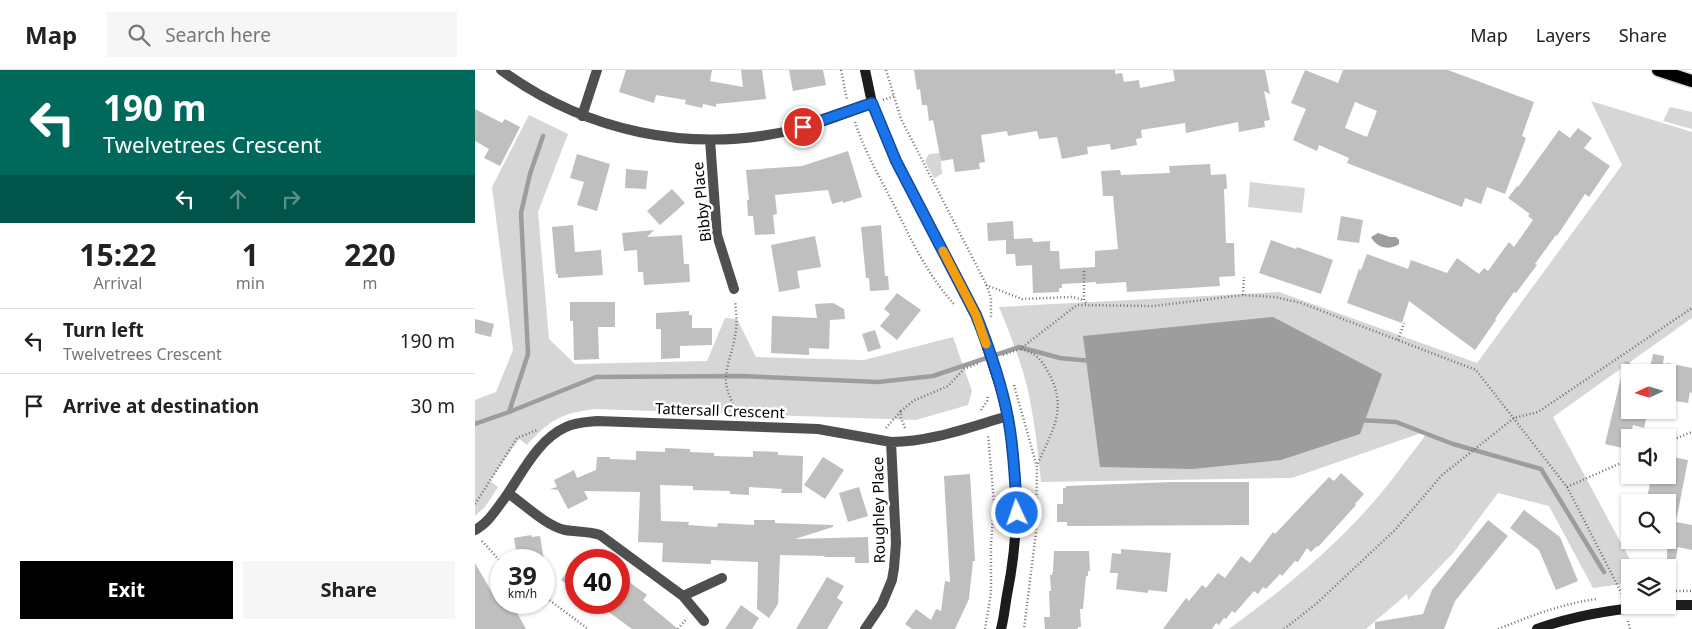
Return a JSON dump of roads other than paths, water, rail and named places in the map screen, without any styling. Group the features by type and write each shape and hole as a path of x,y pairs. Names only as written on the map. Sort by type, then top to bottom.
{"main road":[{"path":"1657,70 1692,81"}],"street":[{"path":"501,70 522,86 582,116 645,133 711,140 752,138 793,130 872,103"},
{"path":"582,116 597,70"},
{"path":"865,70 872,103 896,161 976,315 1008,416 1014,458 1017,513 1012,571 1001,629"},
{"name":"Bibby Place","path":"711,140 717,235 734,289"},
{"name":"Tattersall Crescent","path":"475,530 491,517 549,437 566,427 576,424 597,421 818,429 891,442 902,442 937,437 1008,416"},
{"name":"Roughley Place","path":"865,629 882,604 895,568 896,543 891,442"},
{"path":"508,493 549,523 564,530 590,532 600,535 683,596 704,621"},
{"path":"683,596 722,578"},
{"path":"1676,605 1692,605"},
{"path":"1537,629 1590,614 1621,609"}],"waterway":[{"path":"475,424 509,412 528,354 521,213 530,174 543,136"},
{"path":"509,412 596,377 741,376 878,382 933,376 1019,347 1060,358 1091,361"},
{"path":"1359,420 1396,422 1453,444 1541,469 1604,572"}]}
